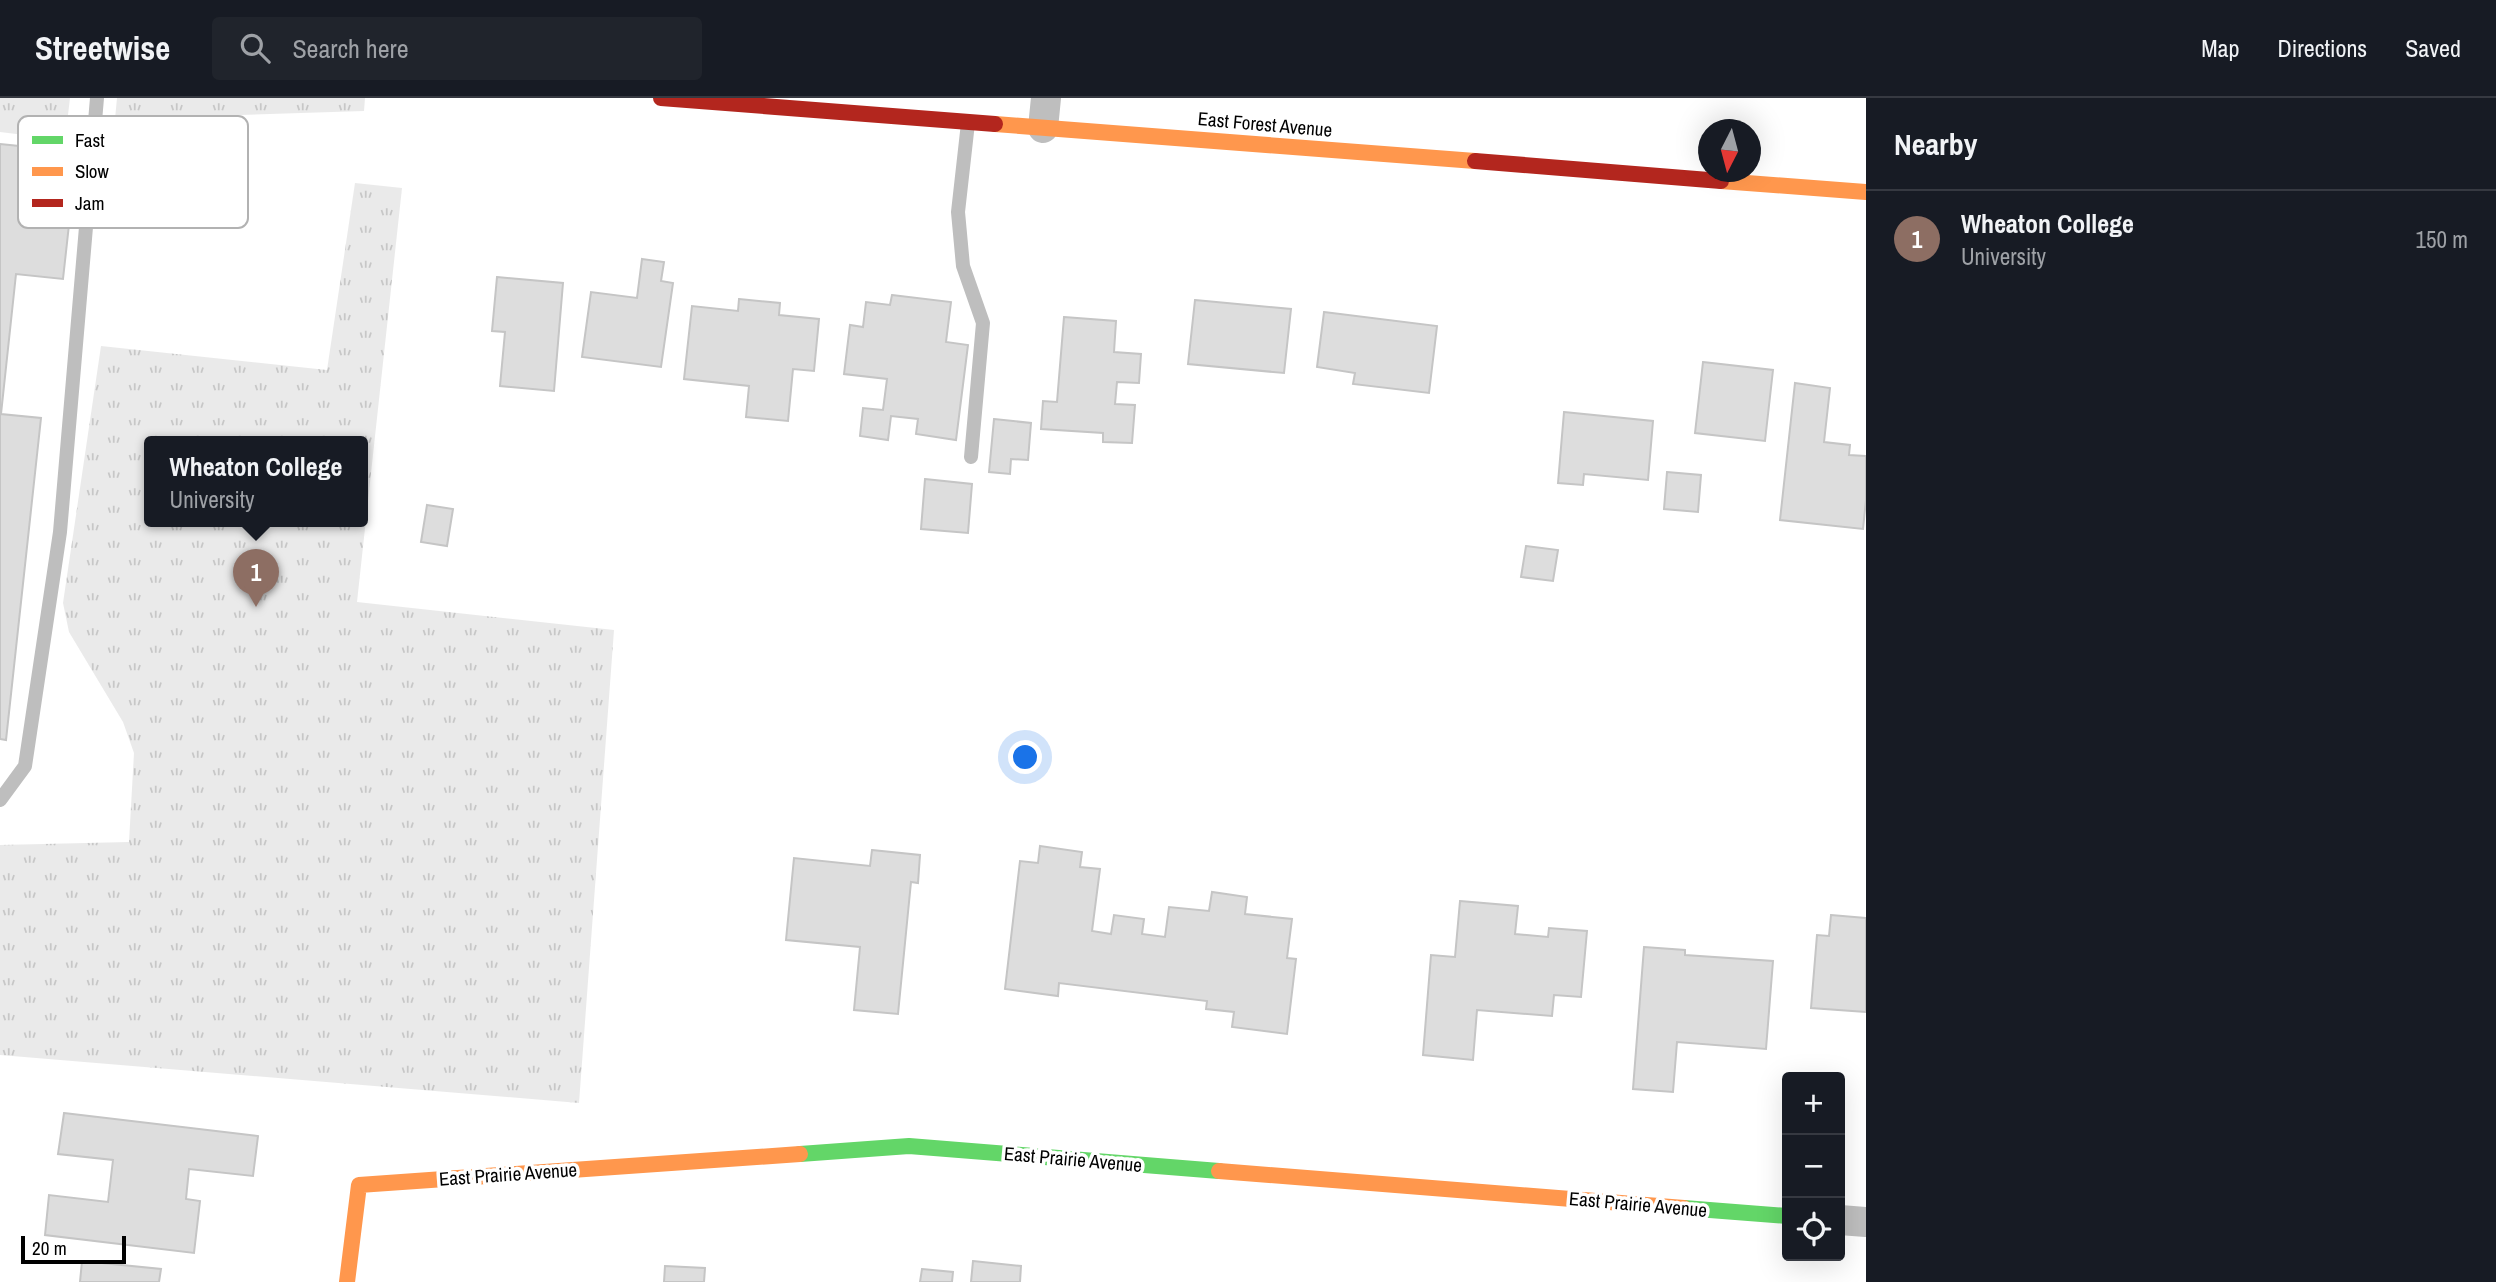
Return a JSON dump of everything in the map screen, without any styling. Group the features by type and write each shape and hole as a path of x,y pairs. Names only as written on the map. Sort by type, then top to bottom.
{"street":[{"name":"East Forest Avenue","path":"661,98 1866,192"},
{"path":"1043,128 1046,98"},
{"name":"East Prairie Avenue","path":"347,1282 359,1185 909,1146 1782,1216"},
{"path":"1845,1220 1866,1222"}],"lane":[{"path":"95,116 97,98"},
{"path":"968,122 958,212 963,267 983,323 971,457"},
{"path":"0,800 25,766 60,532 86,228"}],"green space":[{"path":"0,98 70,98 68,116 18,116 18,134 0,132"},
{"path":"117,98 365,98 364,111 115,116"},
{"path":"355,183 402,188 368,501 368,436 144,436 144,527 365,527 357,602 614,630 579,1103 0,1055 0,845 129,842 134,753 123,722 69,632 63,603 101,346 327,370"}],"building":[{"path":"0,144 18,146 18,228 69,228 63,279 16,274 1,414 41,418 6,740 0,739"},
{"path":"642,259 664,262 661,281 673,283 661,367 582,357 591,292 637,298"},
{"path":"497,277 563,283 554,391 500,386 505,332 492,331"},
{"path":"892,295 951,302 946,342 968,345 956,440 916,434 918,419 891,416 888,440 860,436 863,408 883,410 887,379 844,374 850,325 863,327 866,302 890,305"},
{"path":"739,299 780,303 779,315 819,319 814,371 793,369 788,421 746,417 749,386 684,379 692,306 738,311"},
{"path":"1195,300 1291,309 1284,373 1188,364"},
{"path":"1324,312 1437,326 1429,393 1353,384 1355,373 1317,367"},
{"path":"1064,317 1116,321 1114,352 1141,354 1139,383 1117,382 1115,404 1135,405 1132,443 1103,442 1103,433 1041,429 1043,401 1057,402"},
{"path":"1703,362 1773,370 1765,441 1695,433"},
{"path":"1795,383 1830,388 1824,442 1850,445 1849,455 1866,456 1863,529 1780,520"},
{"path":"1564,412 1653,421 1648,480 1584,474 1583,485 1558,483"},
{"path":"994,419 1031,423 1028,460 1011,459 1010,474 989,472"},
{"path":"1667,472 1701,475 1698,512 1664,509"},
{"path":"925,479 972,484 968,533 921,529"},
{"path":"427,505 453,509 447,546 421,542"},
{"path":"1526,546 1558,550 1553,581 1521,577"},
{"path":"1040,846 1082,852 1080,867 1100,869 1092,931 1111,934 1114,915 1144,919 1142,934 1165,937 1169,907 1209,911 1212,892 1247,897 1245,914 1292,919 1287,958 1296,959 1287,1034 1232,1027 1234,1012 1206,1009 1207,1001 1059,983 1058,996 1005,989 1020,861 1038,863"},
{"path":"872,850 920,855 918,883 911,882 898,1014 854,1010 860,947 786,940 794,858 870,866"},
{"path":"1460,901 1518,906 1515,934 1548,937 1549,928 1587,931 1581,997 1554,995 1552,1016 1477,1010 1473,1060 1423,1055 1431,955 1455,957"},
{"path":"1831,915 1866,918 1866,1012 1811,1008 1817,935 1829,936"},
{"path":"1644,947 1685,950 1685,955 1773,961 1766,1049 1677,1042 1673,1092 1633,1089"},
{"path":"64,1113 258,1136 253,1176 189,1169 186,1199 200,1201 194,1253 45,1235 49,1195 108,1202 113,1160 58,1154"},
{"path":"82,1261 161,1269 159,1282 80,1282"},
{"path":"973,1261 1021,1266 1020,1282 971,1282"},
{"path":"665,1266 705,1268 704,1282 664,1282"},
{"path":"922,1269 953,1272 952,1282 920,1282"}],"traffic: fast":[{"path":"800,1154 909,1146 1219,1171"},
{"path":"1684,1208 1782,1216"}],"traffic: slow":[{"path":"995,124 1475,161"},
{"path":"1734,182 1866,192"},
{"path":"347,1282 359,1185 800,1154"},
{"path":"1219,1171 1684,1208"}],"traffic: jam":[{"path":"661,98 995,124"},
{"path":"1475,161 1698,179"}],"place":[{"name":"Wheaton College","path":"256,607"}]}
